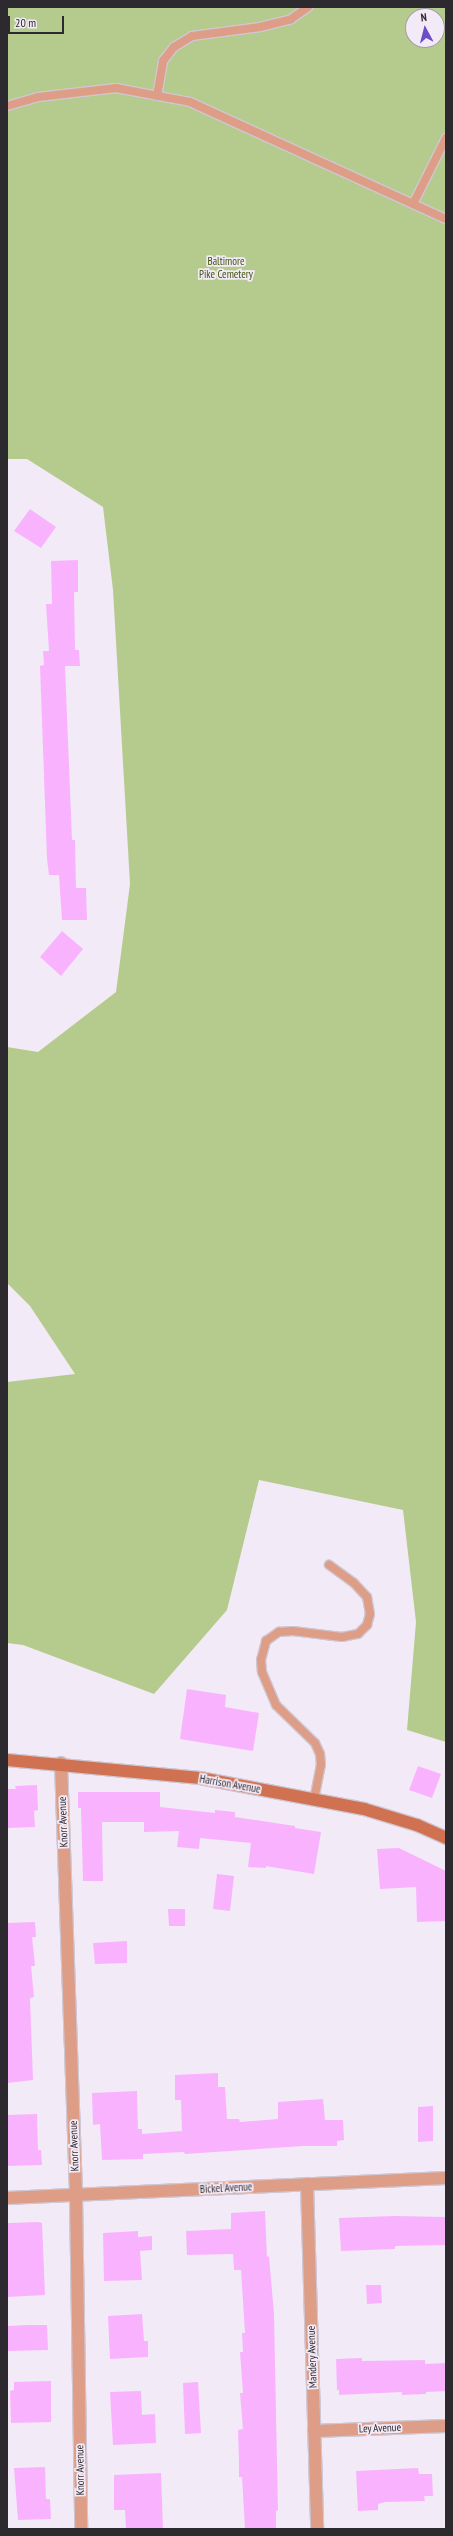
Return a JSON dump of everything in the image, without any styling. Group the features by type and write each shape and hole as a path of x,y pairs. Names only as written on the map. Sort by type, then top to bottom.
{"main road":[{"name":"Harrison Avenue","path":"7,1760 61,1763 200,1778 364,1809 417,1825 446,1838"}],"street":[{"name":"Knorr Avenue","path":"61,1763 76,2195 81,2529"},
{"name":"Bickel Avenue","path":"7,2198 446,2178"},
{"name":"Mandery Avenue","path":"307,2184 317,2529"},
{"name":"Ley Avenue","path":"314,2431 446,2426"}],"lane":[{"path":"157,96 163,61 174,47 192,36 260,27 291,19 308,7"},
{"path":"7,106 38,97 116,88 190,102 446,219"},
{"path":"413,204 446,138"},
{"path":"314,1800 321,1765 320,1754 315,1743 276,1705 262,1672 261,1660 266,1641 278,1632 293,1631 342,1637 358,1634 367,1625 370,1614 367,1597 354,1583 329,1565"}],"green space":[{"name":"Baltimore Pike Cemetery","path":"7,7 446,7 446,1742 407,1730 416,1622 403,1510 259,1480 227,1610 154,1694 23,1645 7,1643 7,1382 75,1374 30,1306 7,1283 7,1047 38,1052 116,992 130,884 113,590 103,507 27,459 7,459"}],"building":[{"path":"30,509 56,527 41,548 14,531"},
{"path":"78,560 78,592 74,592 75,650 79,650 80,666 65,666 72,840 75,840 76,888 86,888 87,920 62,920 59,875 49,875 47,859 40,666 44,665 43,651 49,651 46,604 52,604 51,561"},
{"path":"62,931 83,949 61,976 40,957"},
{"path":"187,1689 226,1695 225,1707 259,1713 253,1751 180,1739"},
{"path":"418,1766 441,1774 432,1798 409,1790"},
{"path":"37,1785 38,1810 34,1811 35,1827 7,1828 7,1789 16,1789 15,1786"},
{"path":"78,1792 160,1792 160,1807 215,1813 215,1810 235,1812 235,1817 295,1826 295,1828 321,1832 314,1874 266,1866 266,1868 248,1867 251,1843 200,1838 199,1849 177,1847 179,1831 144,1832 144,1822 102,1822 103,1881 83,1881 81,1808 78,1808"},
{"path":"399,1848 446,1871 446,1921 417,1922 416,1887 380,1889 377,1849"},
{"path":"217,1874 234,1876 230,1911 213,1909"},
{"path":"168,1909 185,1909 185,1926 169,1926"},
{"path":"35,1922 36,1937 32,1937 35,1966 31,1966 34,1997 30,1998 33,2080 7,2083 7,1923"},
{"path":"127,1941 127,1963 95,1964 93,1943"},
{"path":"218,2073 218,2087 225,2087 227,2119 239,2119 240,2122 278,2119 278,2102 323,2099 325,2120 343,2120 344,2140 337,2141 337,2146 303,2146 185,2154 184,2152 143,2154 143,2159 102,2160 100,2124 93,2125 92,2093 137,2091 138,2129 142,2129 142,2134 182,2131 181,2100 175,2100 175,2075"},
{"path":"433,2106 433,2141 418,2142 418,2107"},
{"path":"37,2114 38,2150 41,2150 42,2165 7,2166 7,2115"},
{"path":"265,2211 267,2257 269,2256 274,2314 278,2510 276,2511 276,2529 245,2529 242,2477 239,2477 238,2430 243,2429 240,2393 243,2393 240,2352 243,2352 242,2333 245,2333 241,2270 234,2270 233,2254 187,2255 186,2231 231,2229 231,2213"},
{"path":"394,2216 446,2217 446,2245 395,2246 395,2249 341,2251 339,2218"},
{"path":"7,2223 42,2223 45,2295 7,2297"},
{"path":"138,2231 138,2237 152,2236 152,2250 140,2251 142,2280 104,2281 103,2233"},
{"path":"366,2285 381,2285 382,2303 367,2304"},
{"path":"142,2314 144,2341 148,2341 148,2357 110,2359 108,2316"},
{"path":"47,2325 48,2350 8,2351 7,2326"},
{"path":"362,2358 362,2361 425,2360 425,2364 446,2363 446,2391 402,2395 402,2392 339,2395 339,2390 337,2390 336,2359"},
{"path":"51,2381 51,2422 11,2423 10,2391 14,2390 14,2382"},
{"path":"198,2382 201,2433 185,2434 183,2383"},
{"path":"141,2391 142,2415 155,2414 156,2443 113,2445 110,2392"},
{"path":"45,2467 46,2499 50,2499 51,2519 18,2520 14,2468"},
{"path":"418,2468 419,2474 432,2474 433,2496 424,2496 425,2501 385,2502 378,2504 378,2510 358,2511 356,2471"},
{"path":"161,2473 163,2529 126,2529 125,2510 114,2510 114,2475"}]}
